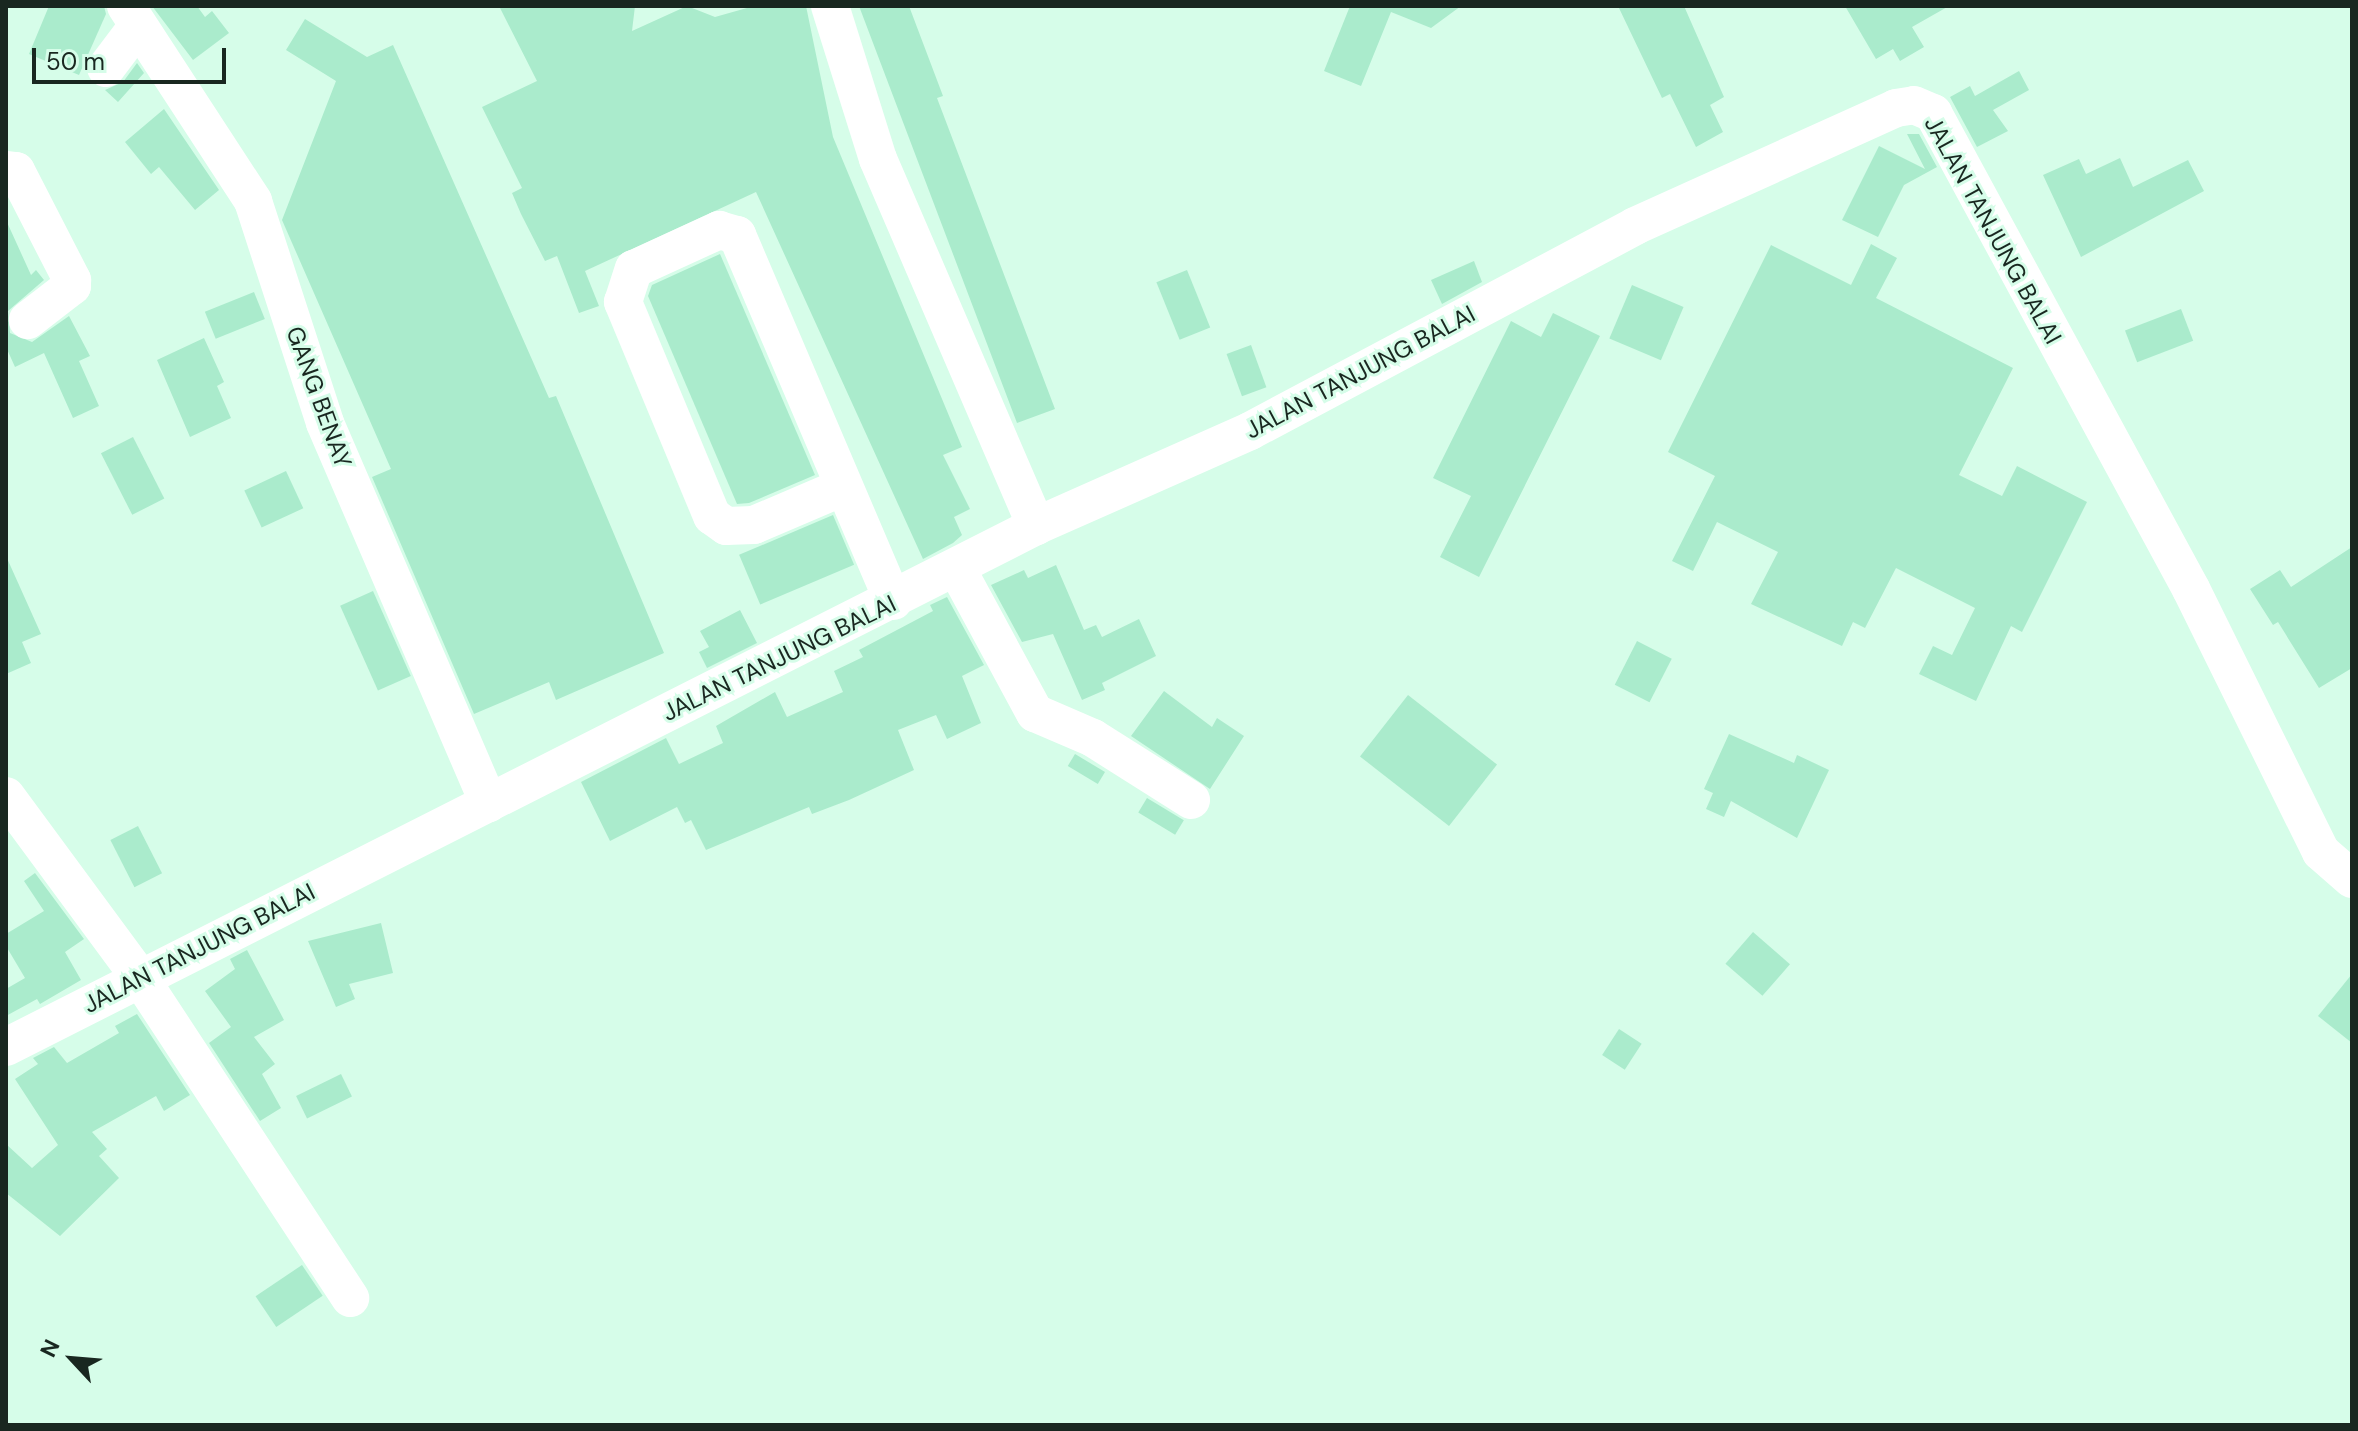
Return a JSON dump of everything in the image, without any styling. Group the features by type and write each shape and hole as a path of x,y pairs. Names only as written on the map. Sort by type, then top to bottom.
{"street":[{"path":"830,6 878,159 1036,526"},
{"path":"106,68 131,16"},
{"name":"GANG BENAY","path":"131,16 253,201 325,423 489,803"},
{"name":"JALAN TANJUNG BALAI","path":"6,1047 957,569 1036,526 1250,431 1635,226 1896,108 1924,107 1933,113 2191,589 2321,852 2352,879"},
{"path":"6,170 16,171 72,280 72,286 28,320"},
{"path":"843,487 754,525 726,526 712,516 623,302 634,269 719,230 737,235 893,601"},
{"path":"957,569 1035,713 1093,738 1191,800"},
{"path":"6,796 140,978 350,1298"}],"building":[{"path":"49,6 104,6 106,14 79,75 29,54"},
{"path":"152,6 197,6 205,17 212,11 229,33 193,60"},
{"path":"499,6 635,6 632,31 687,6 715,17 754,6 806,6 833,137 962,447 943,455 970,509 954,517 962,535 953,543 923,559 756,192 585,271 599,306 579,313 557,256 545,261 521,214 512,193 522,188 482,107 537,81"},
{"path":"859,6 909,6 943,96 937,98 1055,409 1017,423"},
{"path":"1350,6 1461,6 1431,28 1391,12 1361,86 1324,71"},
{"path":"1618,6 1684,6 1724,97 1710,105 1723,132 1696,147 1670,94 1662,98"},
{"path":"1845,6 1949,6 1912,27 1924,47 1900,61 1893,49 1876,59"},
{"path":"305,19 367,57 393,45 549,398 556,396 664,653 556,700 549,682 474,714 372,477 391,469 282,220 336,81 286,50"},
{"path":"137,63 144,73 118,102 105,90 123,82"},
{"path":"2019,71 2029,90 1993,110 2008,131 1977,147 1950,97 1970,86 1975,96"},
{"path":"164,109 219,190 195,210 159,167 151,174 125,142"},
{"path":"1907,134 1919,134 1937,167 1904,185 1878,237 1842,220 1879,146 1925,169"},
{"path":"2120,158 2133,187 2188,160 2204,191 2081,257 2043,175 2079,159 2086,174"},
{"path":"6,220 31,275 36,270 44,280 8,311 10,333 32,342 69,316 90,356 79,361 99,406 73,418 44,353 15,367 6,347"},
{"path":"1871,244 1897,258 1876,298 2013,368 1959,475 2002,496 2017,466 2087,502 2022,632 2011,626 1976,701 1919,674 1933,646 1952,655 1975,608 1896,568 1865,628 1853,622 1842,646 1751,604 1778,552 1717,522 1693,571 1672,561 1715,476 1668,452 1771,245 1851,285"},
{"path":"720,254 815,475 749,503 737,504 648,296 652,285"},
{"path":"1474,261 1482,282 1442,304 1431,280"},
{"path":"1187,270 1210,327 1180,340 1156,282"},
{"path":"1632,285 1684,307 1661,360 1609,338"},
{"path":"254,292 265,319 216,339 205,312"},
{"path":"2181,309 2193,341 2137,362 2125,331"},
{"path":"1553,313 1600,336 1479,577 1440,557 1471,496 1433,478 1511,321 1541,337"},
{"path":"204,338 224,382 217,386 231,418 190,437 157,360"},
{"path":"1251,345 1266,387 1242,396 1227,354"},
{"path":"133,437 164,498 132,515 101,453"},
{"path":"286,471 303,508 262,528 244,490"},
{"path":"833,515 854,565 760,605 739,555"},
{"path":"2352,547 2352,668 2319,688 2278,622 2273,625 2250,589 2280,570 2291,587"},
{"path":"6,556 41,634 22,642 31,663 6,674"},
{"path":"1056,565 1084,630 1096,625 1102,637 1139,619 1156,656 1102,683 1105,690 1082,700 1053,634 1022,642 991,585 1024,570 1028,578"},
{"path":"373,591 411,676 378,691 340,606"},
{"path":"947,597 984,665 962,676 981,723 947,739 936,715 898,730 914,770 849,800 812,814 809,807 706,850 691,820 685,823 677,807 610,841 581,782 666,738 679,764 723,743 716,726 775,692 787,717 843,692 834,671 863,657 859,650 933,611 930,605"},
{"path":"740,610 757,643 707,668 699,652 709,647 700,631"},
{"path":"1637,641 1672,659 1650,702 1615,685"},
{"path":"1164,691 1212,727 1217,718 1244,736 1210,789 1131,736"},
{"path":"1408,695 1497,765 1449,826 1360,756"},
{"path":"1729,734 1794,763 1797,755 1829,770 1797,838 1731,801 1724,817 1706,809 1713,793 1704,789"},
{"path":"1075,754 1105,772 1098,784 1068,766"},
{"path":"1147,798 1184,820 1175,835 1138,813"},
{"path":"138,826 162,873 134,887 110,840"},
{"path":"35,873 84,939 65,952 81,980 40,1004 37,999 6,1016 6,989 25,978 6,946 6,934 44,911 24,881"},
{"path":"381,923 393,973 349,984 355,999 336,1007 308,941"},
{"path":"1753,932 1790,964 1762,996 1725,964"},
{"path":"247,950 284,1020 254,1037 275,1064 262,1074 281,1108 260,1121 209,1043 231,1027 205,991 235,969 230,959"},
{"path":"2352,974 2352,1043 2318,1016"},
{"path":"137,1014 190,1095 164,1111 156,1096 92,1132 107,1149 99,1156 119,1178 60,1236 6,1193 6,1144 32,1168 58,1145 15,1079 38,1064 33,1058 54,1047 67,1063 119,1033 115,1026"},
{"path":"1619,1029 1642,1044 1625,1070 1602,1055"},
{"path":"341,1074 352,1096 307,1118 296,1096"},
{"path":"302,1265 323,1296 276,1327 256,1296"}]}
